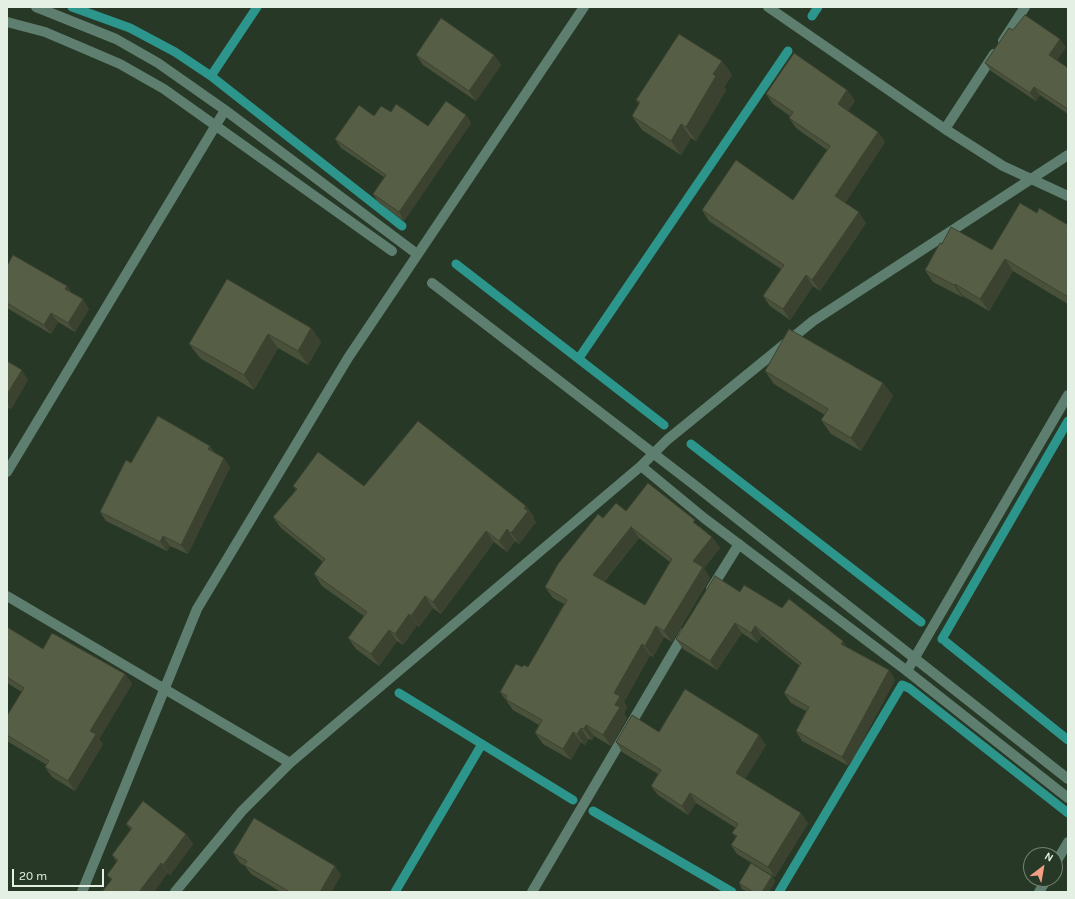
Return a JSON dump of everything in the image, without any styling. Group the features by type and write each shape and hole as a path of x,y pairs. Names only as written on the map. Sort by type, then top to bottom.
{"street":[{"path":"36,7 116,40 158,63 225,110 417,254"},
{"path":"82,892 197,609 348,358 584,7"},
{"path":"768,7 945,129 1003,166 1068,196"},
{"path":"945,129 1025,7"},
{"path":"7,22 45,32 120,64 164,89 392,251"},
{"path":"7,472 225,110"},
{"path":"175,892 242,811 290,763 641,466 667,440 813,321 1068,156"},
{"path":"432,283 654,454 1068,779"},
{"path":"907,671 1068,395"},
{"path":"641,466 739,544 907,671 1068,798"},
{"path":"707,596 739,544"},
{"path":"7,596 290,763"},
{"path":"532,892 691,622"}],"building":[{"path":"1025,15 1060,39 1049,55 1068,68 1068,109 1034,87 1030,93 985,63 1009,28 1013,30"},
{"path":"441,18 494,55 469,91 416,55"},
{"path":"679,34 722,61 713,74 716,76 686,127 681,124 671,141 632,116 640,102 636,100"},
{"path":"794,53 847,90 838,104 878,132 835,196 859,212 812,280 806,275 783,309 763,296 784,265 702,210 736,160 793,200 830,146 789,118 793,112 766,94"},
{"path":"446,101 466,115 399,212 373,194 386,175 335,139 359,105 374,116 381,106 391,112 396,104 428,126"},
{"path":"1020,203 1037,213 1039,208 1068,225 1068,297 1005,259 980,299 955,284 954,285 925,270 951,227 992,250"},
{"path":"13,255 67,286 65,289 83,299 68,323 51,313 44,325 7,303 7,266"},
{"path":"227,279 311,328 298,351 268,334 244,375 189,344"},
{"path":"789,329 883,383 851,438 821,420 828,409 765,371"},
{"path":"7,361 22,370 7,394"},
{"path":"158,416 210,446 208,449 224,458 181,545 163,536 160,542 100,512 126,460 131,463"},
{"path":"418,421 526,506 524,508 528,511 511,533 507,529 499,541 486,531 433,602 425,596 411,616 409,614 395,634 389,630 371,654 348,638 367,612 314,574 325,559 273,517 297,489 293,486 318,452 364,486"},
{"path":"648,483 695,520 693,522 712,537 693,561 703,567 664,631 656,626 645,646 642,644 614,693 620,696 615,705 620,707 603,735 586,725 584,729 581,728 577,734 573,732 563,749 535,733 542,720 505,699 507,696 500,692 516,664 522,667 524,665 528,667 567,600 545,587 558,564 598,514 603,518 616,503 626,511","holes":["631,527 672,559 645,605 593,575"]},
{"path":"715,576 740,592 744,585 782,608 789,599 843,641 841,644 889,670 842,757 796,731 809,707 784,693 801,663 755,626 751,633 735,623 710,661 676,639"},
{"path":"7,627 43,649 52,633 125,674 90,731 96,734 68,781 45,767 49,761 7,735 7,716 24,688 7,677"},
{"path":"685,689 759,735 736,773 801,813 768,867 731,845 737,836 732,833 738,824 690,793 682,806 651,786 661,770 616,742 632,715 659,732"},
{"path":"143,801 186,834 163,865 161,863 139,892 102,892 112,879 107,875 118,860 112,855 132,828 126,824"},
{"path":"254,818 335,866 320,892 290,892 244,865 247,861 233,853"},
{"path":"751,863 772,876 762,892 753,892 739,883"}],"waterway":[{"path":"72,7 130,28 175,52 211,76 402,226"},
{"path":"211,76 257,7"},
{"path":"812,16 818,7"},
{"path":"579,358 788,51"},
{"path":"456,264 664,425"},
{"path":"942,639 1068,421"},
{"path":"691,444 921,622"},
{"path":"946,642 1068,740"},
{"path":"779,892 902,685 909,688 1068,813"},
{"path":"399,693 573,800"},
{"path":"395,892 482,744"},
{"path":"593,811 732,892"}]}
